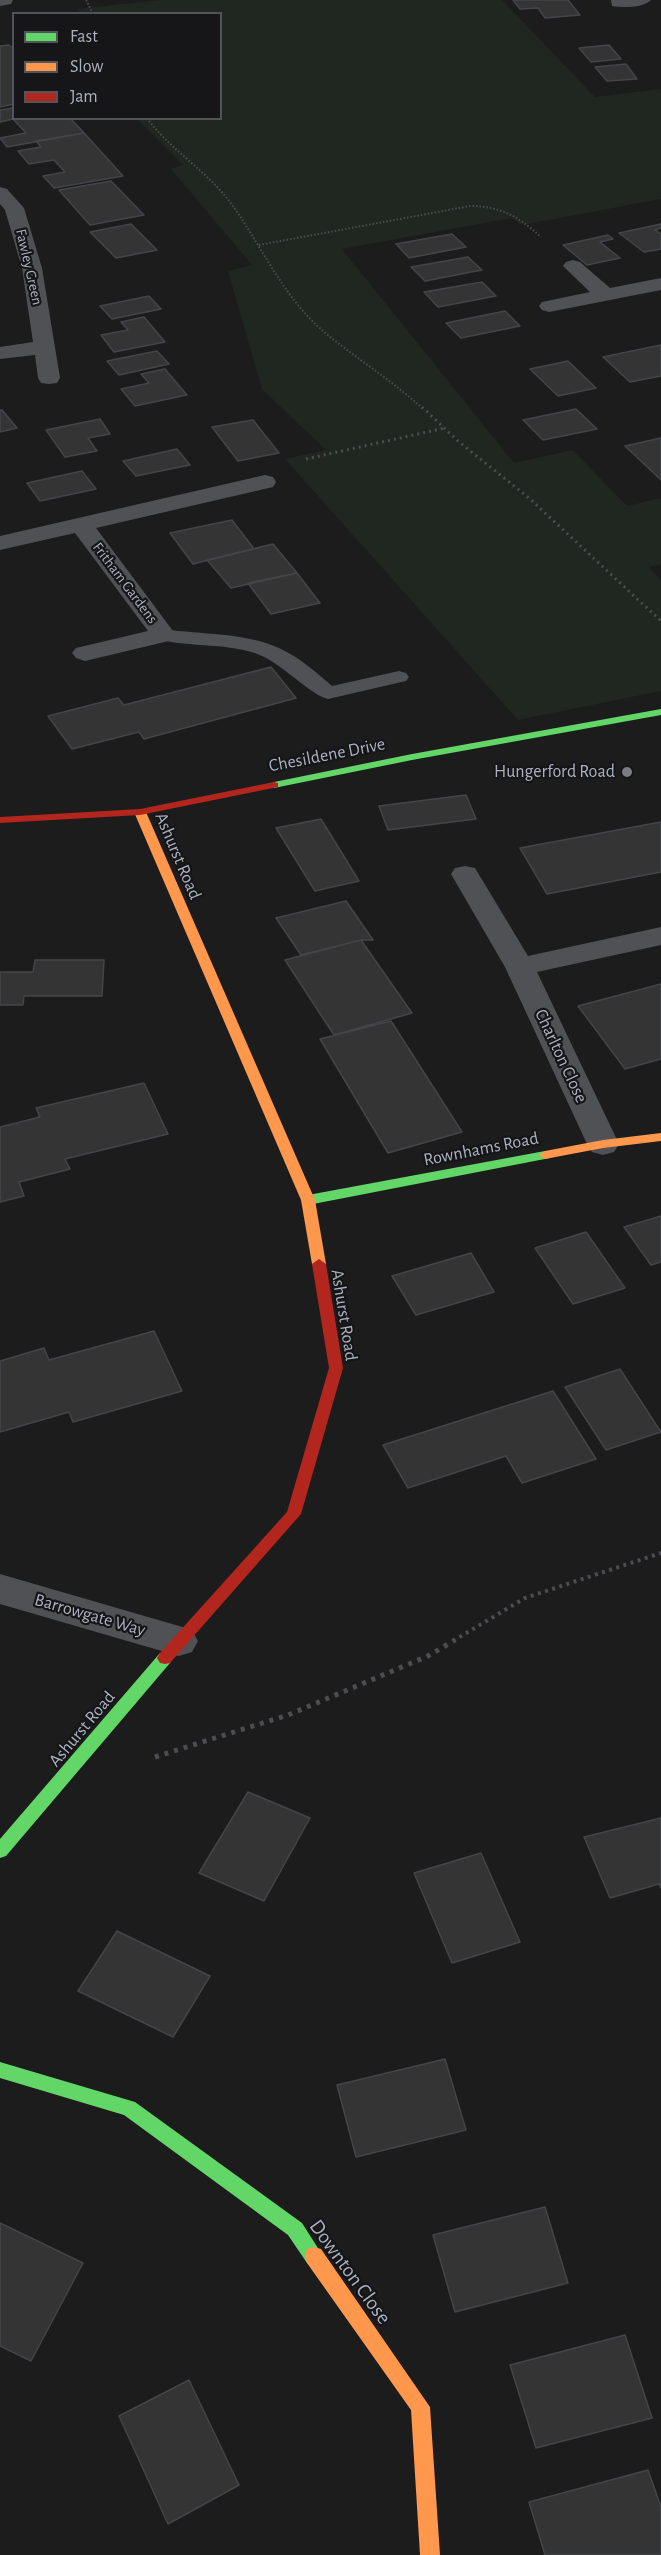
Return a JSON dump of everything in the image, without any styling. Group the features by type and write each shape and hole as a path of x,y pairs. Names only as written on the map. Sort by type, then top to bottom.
{"street":[{"path":"0,1 5,0"},
{"path":"618,2 644,0"},
{"name":"Fawley Green","path":"0,193 14,208 32,268 49,378"},
{"path":"573,266 606,295"},
{"path":"549,306 661,284"},
{"path":"0,353 46,347"},
{"name":"Fritham Gardens","path":"0,543 265,482"},
{"name":"Fritham Gardens","path":"81,524 164,635 85,653"},
{"name":"Chesildene Drive","path":"0,820 140,812 661,712"},
{"name":"Ashurst Road","path":"0,1851 179,1641 294,1514 336,1368 308,1200 140,812"},
{"name":"Charlton Close","path":"465,874 520,967 603,1144"},
{"path":"520,967 661,936"},
{"name":"Rownhams Road","path":"308,1200 603,1144 661,1137"},
{"name":"Barrowgate Way","path":"0,1589 179,1641"},
{"name":"Downton Close","path":"0,2070 129,2108 295,2229 420,2407 430,2555"}],"lane":[{"path":"164,635 248,645 265,650 287,660 328,693 399,676"}],"path":[{"path":"148,120 158,133 200,170 229,201 294,302 322,330 412,398 529,498 661,621"},
{"path":"259,245 470,206 491,206 507,210 521,219 573,266"},
{"path":"265,482 254,471 445,428"},
{"path":"143,1761 288,1715 428,1656 525,1598 661,1553"}],"shaded area":[{"path":"159,0 502,0 595,97 661,89 661,199 522,225 512,218 342,249 514,463 573,450 627,506 661,498 661,564 649,567 661,580 661,691 518,720 285,459 326,450 262,389 228,271 252,265 171,169 183,165 138,120 222,120 222,12 79,12 77,9"}],"building":[{"path":"513,0 568,0 580,15 545,18 538,8 520,9"},
{"path":"9,45 12,47 12,104 0,107 0,46"},
{"path":"609,45 621,59 591,62 579,48"},
{"path":"626,64 637,79 607,81 595,67"},
{"path":"12,108 12,119 0,122 0,110"},
{"path":"14,120 72,120 84,133 7,147 0,138 26,133"},
{"path":"84,133 123,176 54,188 43,176 65,172 54,160 29,164 18,151 41,147 36,141"},
{"path":"111,181 144,215 90,225 59,190"},
{"path":"131,224 157,250 116,258 90,232"},
{"path":"661,224 661,228 655,230 661,234 661,249 644,252 619,233"},
{"path":"452,234 466,247 409,258 396,244"},
{"path":"608,235 613,239 600,242 620,258 587,265 563,245"},
{"path":"468,257 482,270 425,281 411,267"},
{"path":"482,282 496,296 438,307 424,292"},
{"path":"149,296 161,309 112,319 100,306"},
{"path":"505,311 520,326 461,338 446,323"},
{"path":"144,317 165,342 114,352 101,335 128,330 121,322"},
{"path":"661,345 661,376 630,382 603,357"},
{"path":"157,351 169,364 119,375 107,361"},
{"path":"568,361 596,388 558,396 530,369"},
{"path":"165,369 187,395 135,406 121,389 149,383 141,374"},
{"path":"576,409 597,429 543,440 523,420"},
{"path":"0,410 2,410 17,428 0,432"},
{"path":"100,419 110,434 88,438 97,451 65,457 46,430"},
{"path":"253,420 279,453 238,461 212,427"},
{"path":"661,438 661,480 625,446"},
{"path":"177,449 190,465 136,476 123,461"},
{"path":"82,471 96,489 40,501 27,483"},
{"path":"232,520 254,549 193,564 170,533"},
{"path":"273,544 297,573 231,588 207,560"},
{"path":"297,573 320,603 271,614 248,583"},
{"path":"271,667 296,698 144,739 139,732 72,749 48,716 118,698 124,705"},
{"path":"466,795 476,819 388,830 379,806"},
{"path":"321,819 359,881 315,891 276,828"},
{"path":"661,822 661,872 547,894 520,848"},
{"path":"346,901 373,940 361,940 301,955 276,918"},
{"path":"361,940 412,1013 334,1035 285,960"},
{"path":"35,960 104,960 102,996 24,996 23,1005 0,1005 0,972 33,972"},
{"path":"661,984 661,1059 625,1069 578,1006"},
{"path":"391,1021 462,1132 388,1153 320,1039"},
{"path":"144,1083 168,1134 65,1159 70,1169 19,1182 24,1196 0,1202 0,1127 40,1117 36,1108"},
{"path":"661,1216 661,1262 651,1265 624,1227"},
{"path":"586,1232 625,1288 573,1304 535,1248"},
{"path":"471,1253 494,1292 416,1315 392,1276"},
{"path":"154,1331 182,1391 73,1422 69,1412 0,1432 0,1361 44,1348 49,1360"},
{"path":"620,1369 661,1432 606,1450 565,1387"},
{"path":"553,1391 596,1459 522,1483 506,1456 408,1488 383,1445"},
{"path":"248,1792 310,1818 264,1901 199,1873"},
{"path":"661,1818 661,1888 659,1884 610,1898 584,1837"},
{"path":"481,1853 520,1942 452,1963 414,1873"},
{"path":"117,1931 210,1976 173,2037 78,1991"},
{"path":"445,2059 466,2130 356,2157 337,2085"},
{"path":"545,2207 568,2283 455,2312 433,2235"},
{"path":"0,2223 83,2263 31,2361 0,2346"},
{"path":"625,2335 652,2418 536,2448 510,2365"},
{"path":"189,2380 239,2485 168,2524 119,2416"},
{"path":"648,2470 661,2507 661,2555 545,2555 529,2502"}],"traffic: fast":[{"path":"274,785 412,757 661,712"},
{"path":"308,1200 545,1155"},
{"path":"0,1851 165,1658"},
{"path":"0,2070 129,2108 295,2229 314,2256"}],"traffic: slow":[{"path":"140,812 308,1200 319,1264"},
{"path":"545,1155 603,1144 661,1137"},
{"path":"314,2256 420,2407 430,2555"}],"traffic: jam":[{"path":"0,820 140,812 274,785"},
{"path":"165,1658 294,1514 336,1368 319,1264"}],"place":[{"name":"Hungerford Road","path":"627,772"}]}
